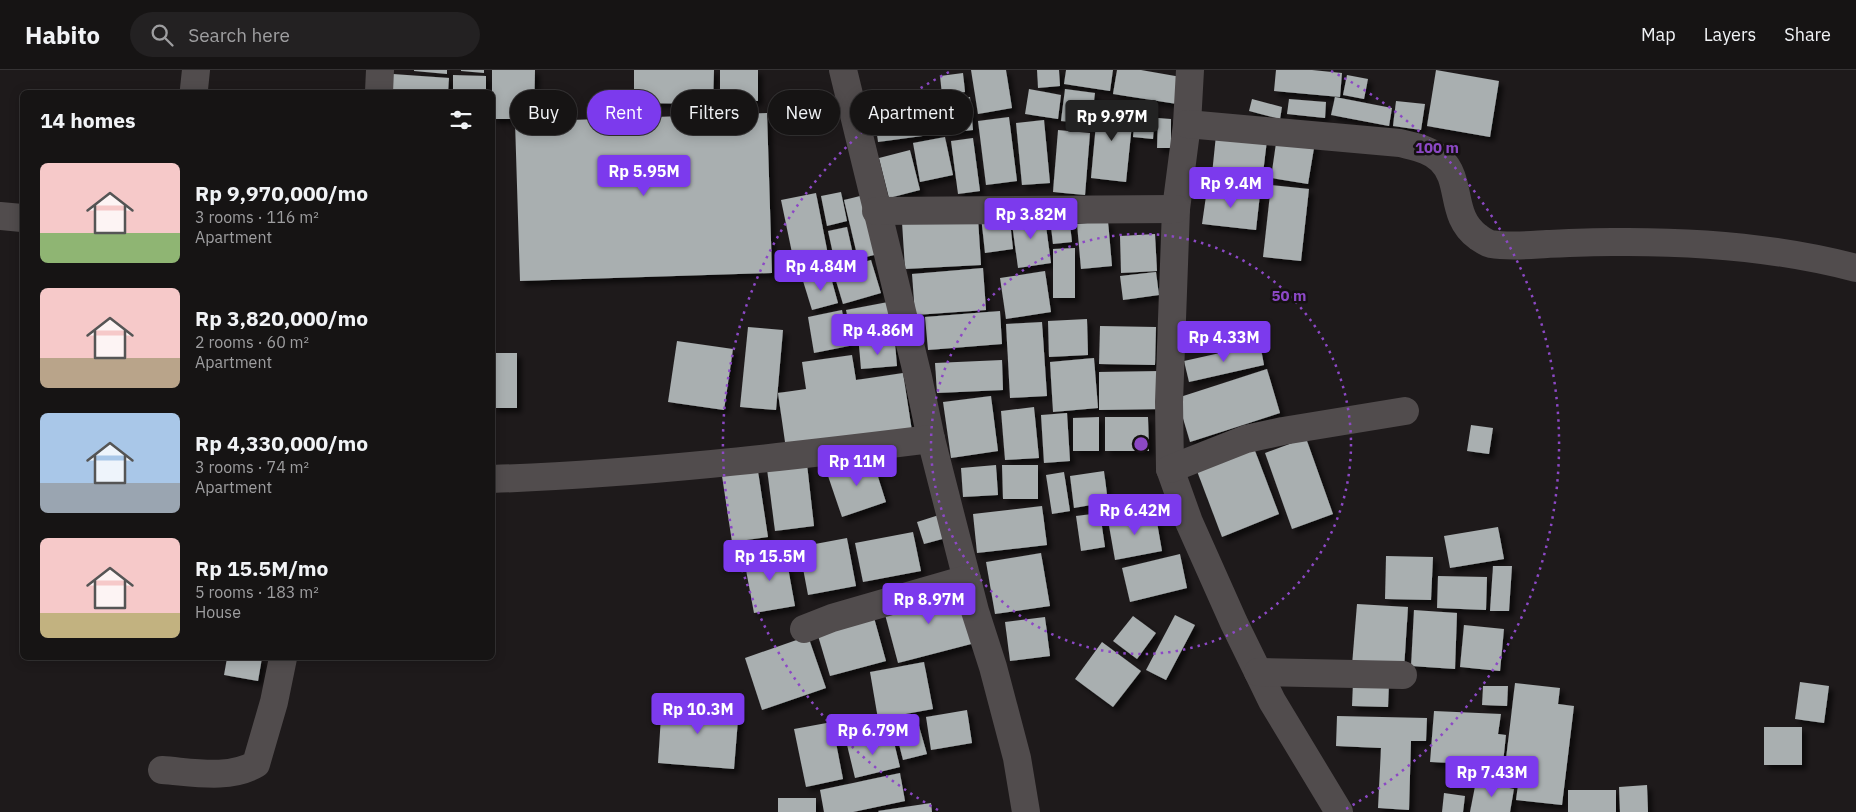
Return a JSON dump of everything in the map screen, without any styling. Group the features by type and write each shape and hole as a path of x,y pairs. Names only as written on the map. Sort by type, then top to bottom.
{"street":[{"path":"379,90 380,70"},
{"path":"843,70 918,377 930,438 974,611 993,667 1017,758 1026,812"},
{"path":"1190,70 1187,124 1176,209 1169,402 1170,469 1190,522 1234,622 1272,701 1339,812"},
{"path":"1187,124 1400,143 1426,150 1442,160 1452,174 1457,203 1464,224 1476,236 1489,244 1518,246 1614,242 1694,243 1762,249 1856,268"},
{"path":"876,211 1176,209"},
{"path":"0,216 20,218"},
{"path":"1170,469 1246,439 1405,411"},
{"path":"495,479 579,476 786,457 930,438"},
{"path":"804,629 832,618 966,579"},
{"path":"162,770 222,774 245,770 256,764 274,702 283,660"},
{"path":"1258,672 1404,675"}],"building":[{"path":"447,70 447,74 414,71"},
{"path":"484,70 484,73 461,71"},
{"path":"492,70 535,70 535,90 510,90 510,119 495,119 495,90 492,90"},
{"path":"634,70 714,70 713,90 671,90 671,103 661,103 661,90 634,90"},
{"path":"720,70 758,70 758,90 720,90"},
{"path":"971,70 1006,70 1012,108 978,114"},
{"path":"1037,70 1059,70 1060,86 1038,88"},
{"path":"1066,70 1113,70 1110,91 1064,84"},
{"path":"1117,70 1141,70 1181,77 1177,104 1113,94"},
{"path":"1276,70 1312,70 1342,73 1340,97 1274,91"},
{"path":"1436,70 1499,81 1490,137 1427,126"},
{"path":"963,73 965,90 941,90 940,76"},
{"path":"393,74 449,78 448,90 392,90"},
{"path":"453,75 486,76 486,90 453,90"},
{"path":"1347,75 1368,79 1364,99 1343,95"},
{"path":"1029,89 1061,95 1058,119 1025,114"},
{"path":"1065,89 1095,93 1091,124 1061,121"},
{"path":"1335,97 1392,108 1389,126 1331,115"},
{"path":"1252,99 1282,107 1280,119 1249,111"},
{"path":"1289,99 1326,102 1325,118 1287,114"},
{"path":"1396,101 1425,104 1421,130 1393,126"},
{"path":"1098,102 1134,105 1126,182 1091,178"},
{"path":"1136,108 1155,110 1153,139 1133,137"},
{"path":"758,113 767,113 772,273 520,281 515,135 577,135 577,120 587,119 587,135 661,135 661,117 671,116 671,135 758,135"},
{"path":"1009,117 1017,181 986,185 978,121"},
{"path":"1158,118 1171,119 1171,148 1157,148"},
{"path":"1044,120 1050,183 1022,185 1016,123"},
{"path":"1058,130 1090,133 1085,195 1053,192"},
{"path":"877,135 930,135 878,142"},
{"path":"1216,135 1267,140 1261,190 1211,184"},
{"path":"1277,136 1315,142 1308,184 1271,178"},
{"path":"945,137 953,175 920,182 913,143"},
{"path":"973,138 980,191 958,194 951,141"},
{"path":"910,150 920,190 889,198 879,158"},
{"path":"1271,185 1309,189 1301,261 1263,257"},
{"path":"1207,189 1260,194 1256,230 1202,224"},
{"path":"841,192 847,221 827,226 821,196"},
{"path":"816,193 830,265 796,272 781,200"},
{"path":"864,195 878,254 858,259 844,200"},
{"path":"1044,211 1051,263 1018,268 1011,216"},
{"path":"1009,212 1013,249 985,253 981,216"},
{"path":"1069,216 1072,242 1053,244 1050,219"},
{"path":"978,218 981,265 905,269 902,222"},
{"path":"1108,221 1112,266 1081,269 1077,224"},
{"path":"847,227 854,259 835,263 828,231"},
{"path":"1155,234 1157,271 1121,273 1120,236"},
{"path":"1075,248 1075,298 1053,298 1053,249"},
{"path":"871,260 881,293 843,304 833,271"},
{"path":"983,268 986,310 915,315 912,274"},
{"path":"1045,271 1051,312 1006,319 1000,278"},
{"path":"1156,272 1159,295 1123,300 1120,276"},
{"path":"830,274 838,303 812,310 803,281"},
{"path":"888,302 895,336 853,344 846,310"},
{"path":"842,310 849,346 814,353 808,317"},
{"path":"1000,311 1002,344 928,350 925,317"},
{"path":"1087,319 1088,355 1049,357 1048,321"},
{"path":"1042,322 1047,396 1010,398 1006,324"},
{"path":"1100,326 1156,327 1155,365 1099,364"},
{"path":"748,327 783,330 776,410 740,407"},
{"path":"677,341 733,349 724,410 668,402"},
{"path":"895,343 897,366 861,369 859,346"},
{"path":"1260,344 1264,365 1189,382 1184,361"},
{"path":"495,353 517,353 517,408 495,408"},
{"path":"852,355 856,380 903,373 912,431 786,449 778,393 806,389 802,362"},
{"path":"1094,358 1098,408 1053,412 1050,362"},
{"path":"1002,360 1003,390 937,393 935,363"},
{"path":"1267,369 1280,413 1190,442 1177,398"},
{"path":"1161,371 1162,409 1099,410 1099,372"},
{"path":"991,396 998,451 951,458 943,402"},
{"path":"1034,407 1039,458 1005,460 1001,411"},
{"path":"1067,413 1070,461 1044,463 1041,415"},
{"path":"1099,417 1099,451 1073,451 1073,418"},
{"path":"1105,417 1148,417 1149,451 1105,451"},
{"path":"1471,425 1493,428 1489,454 1467,451"},
{"path":"1306,438 1333,514 1292,529 1265,453"},
{"path":"1254,448 1279,514 1222,537 1197,471"},
{"path":"872,458 886,502 842,517 827,473"},
{"path":"807,464 814,526 775,531 767,469"},
{"path":"996,465 998,495 963,497 961,468"},
{"path":"1002,465 1038,465 1038,499 1003,499"},
{"path":"758,471 768,537 732,542 722,476"},
{"path":"1104,471 1108,502 1074,508 1070,476"},
{"path":"1064,472 1070,511 1052,514 1046,475"},
{"path":"1042,506 1047,545 977,553 973,514"},
{"path":"1155,511 1162,551 1115,560 1108,520"},
{"path":"1100,513 1105,547 1081,551 1076,516"},
{"path":"939,515 946,538 924,544 917,522"},
{"path":"1498,527 1504,559 1450,568 1444,536"},
{"path":"913,532 921,571 863,582 855,543"},
{"path":"847,538 856,586 808,595 799,547"},
{"path":"785,551 795,606 754,613 744,559"},
{"path":"1041,553 1050,606 995,614 986,562"},
{"path":"1180,554 1187,588 1130,602 1122,568"},
{"path":"1386,556 1433,557 1431,600 1385,599"},
{"path":"1493,566 1512,566 1509,611 1490,611"},
{"path":"1438,576 1487,577 1486,610 1437,608"},
{"path":"961,586 975,643 898,663 883,607"},
{"path":"1357,604 1408,607 1404,669 1352,665"},
{"path":"1414,610 1457,613 1455,669 1411,666"},
{"path":"873,614 886,661 830,676 816,629"},
{"path":"1175,615 1195,625 1166,680 1146,670"},
{"path":"1133,616 1156,633 1137,659 1113,641"},
{"path":"1045,617 1050,656 1010,661 1005,622"},
{"path":"1464,625 1504,629 1500,671 1460,667"},
{"path":"808,636 826,688 762,710 745,658"},
{"path":"1102,642 1141,671 1113,707 1075,679"},
{"path":"227,660 262,660 258,681 224,675"},
{"path":"924,662 933,709 878,719 870,672"},
{"path":"1353,682 1389,683 1388,707 1352,706"},
{"path":"1800,682 1829,686 1824,723 1795,719"},
{"path":"1515,683 1560,688 1558,704 1574,706 1562,805 1516,800 1519,777 1504,776"},
{"path":"1483,686 1508,686 1507,706 1482,705"},
{"path":"662,701 739,707 734,769 658,763"},
{"path":"967,710 972,743 931,750 926,717"},
{"path":"1434,711 1501,714 1498,734 1506,735 1501,782 1450,776 1452,763 1430,762"},
{"path":"1337,716 1427,718 1426,741 1411,741 1409,810 1378,808 1381,748 1336,746"},
{"path":"917,719 927,754 903,760 894,725"},
{"path":"832,722 843,779 806,787 794,729"},
{"path":"1764,727 1802,727 1802,765 1764,765"},
{"path":"892,734 900,767 855,778 847,745"},
{"path":"900,773 905,801 853,812 824,812 820,790"},
{"path":"1476,781 1514,789 1510,812 1470,812"},
{"path":"1647,785 1648,812 1620,812 1619,787"},
{"path":"1568,790 1616,790 1616,812 1568,812"},
{"path":"1444,793 1465,796 1463,812 1442,812"},
{"path":"778,798 816,798 816,812 778,812"},
{"path":"931,803 932,812 878,811"}]}
